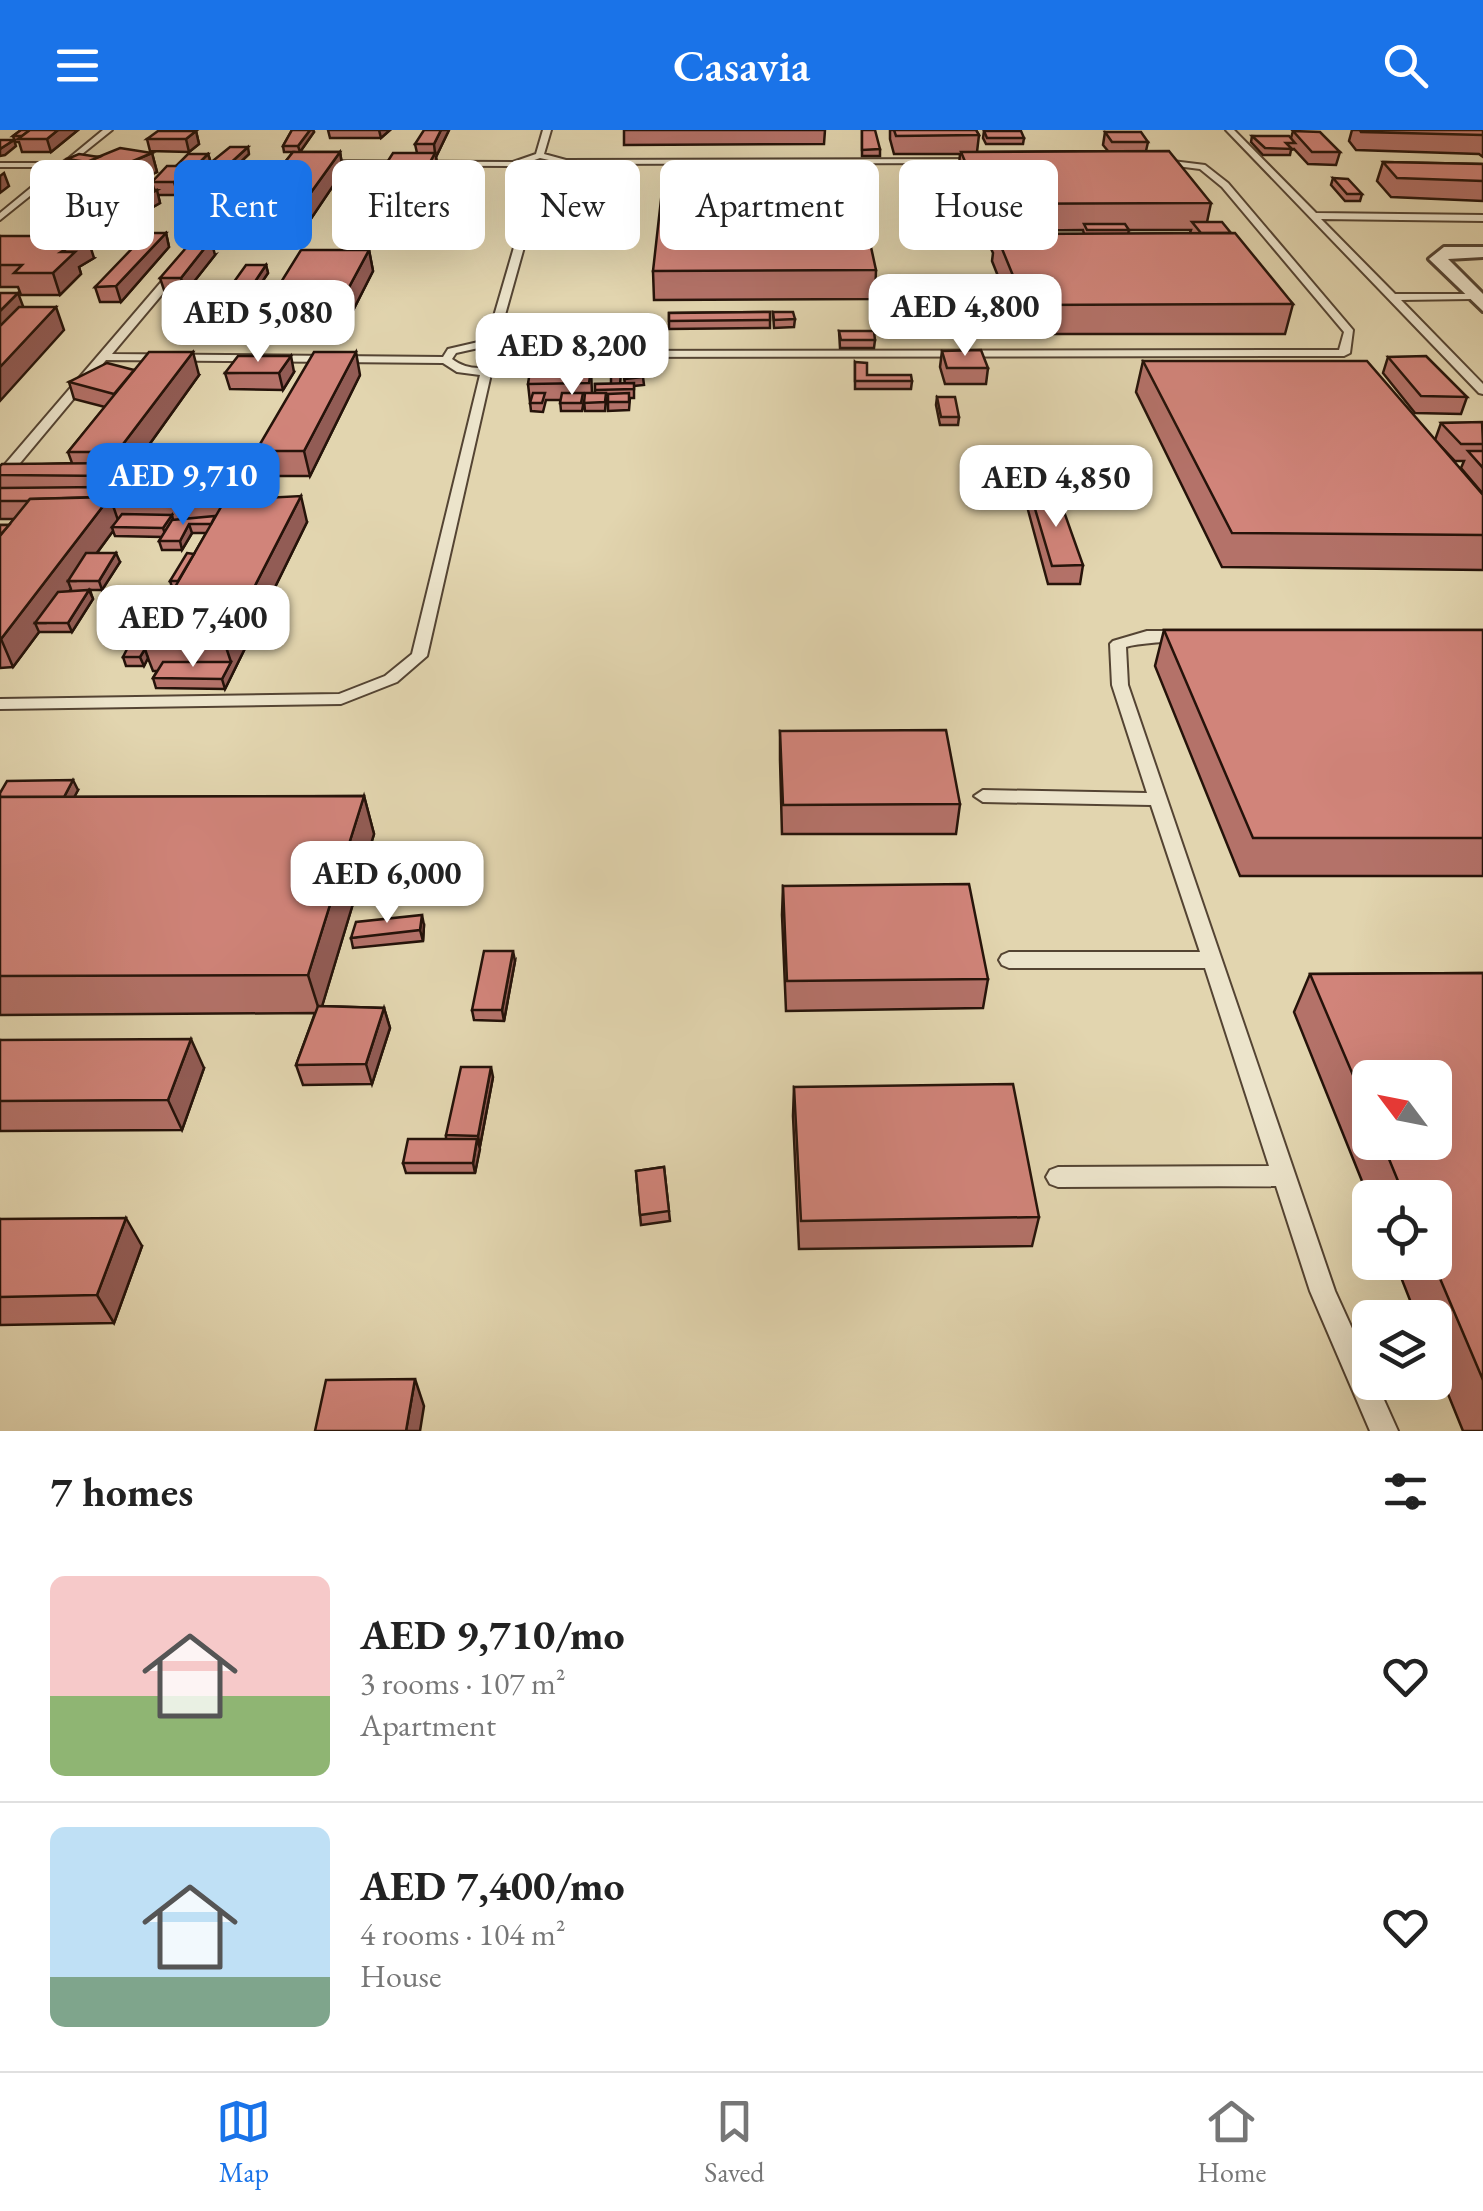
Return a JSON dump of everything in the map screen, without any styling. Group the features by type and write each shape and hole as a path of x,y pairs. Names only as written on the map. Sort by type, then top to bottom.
{"street":[{"path":"1476,301 1438,259 1444,252 1483,252"}],"lane":[{"path":"71,160 108,130"},
{"path":"540,155 547,130"},
{"path":"1230,130 1483,391"},
{"path":"526,160 540,155 559,160"},
{"path":"446,360 452,351 492,342 511,346 520,354 1344,353 1349,332 1211,171 1135,161"},
{"path":"640,162 899,162"},
{"path":"0,478 261,171 300,164 505,164"},
{"path":"0,166 30,166"},
{"path":"0,217 30,193"},
{"path":"1314,216 1483,218"},
{"path":"492,342 518,250"},
{"path":"1392,297 1476,301"},
{"path":"102,357 446,360 454,368 486,372 514,363 520,354"},
{"path":"0,704 341,699 391,678 419,656 486,372"},
{"path":"1206,636 1147,636 1118,644 1120,685 1323,1290 1384,1431"},
{"path":"984,796 1159,800"},
{"path":"1009,960 1212,960"},
{"path":"1058,1177 1284,1176"}],"building":[{"path":"30,130 58,130 47,139 18,139"},
{"path":"292,130 310,130 298,146 283,146"},
{"path":"424,130 441,130 434,144 415,144"},
{"path":"862,130 875,130 880,149 862,150"},
{"path":"894,130 976,130 979,135 896,136"},
{"path":"1483,130 1483,135 1361,132"},
{"path":"158,131 196,131 186,139 147,139"},
{"path":"984,131 1021,131 1024,138 987,138"},
{"path":"1293,131 1320,132 1340,152 1312,152"},
{"path":"1105,132 1141,132 1148,142 1112,142"},
{"path":"1252,136 1289,136 1295,143 1286,143 1292,149 1265,148"},
{"path":"0,140 14,140 0,149"},
{"path":"230,147 248,147 234,160 214,160"},
{"path":"120,148 152,153 135,160 91,160"},
{"path":"1169,151 1211,203 1058,204 1058,160 964,160 961,152"},
{"path":"293,152 340,152 312,191 312,160 287,160"},
{"path":"393,153 435,153 431,160 389,160"},
{"path":"79,154 99,157 92,160 67,159"},
{"path":"188,154 208,154 202,160 182,160"},
{"path":"1383,162 1483,164 1483,181 1397,178"},
{"path":"167,166 174,166 174,182 154,180"},
{"path":"1333,178 1348,179 1362,194 1347,194"},
{"path":"660,209 660,250 872,250 876,270 653,271"},
{"path":"1192,222 1222,222 1231,233 1201,233"},
{"path":"1084,224 1125,224 1129,230 1087,230"},
{"path":"154,233 166,233 154,246"},
{"path":"1235,233 1293,304 1025,305 1003,250 1058,250 1058,234"},
{"path":"0,236 30,236 30,250 75,252 53,273 14,273 22,265 0,265"},
{"path":"131,250 150,250 116,286 95,287"},
{"path":"184,250 203,250 181,278 160,278"},
{"path":"301,250 369,250 334,315 260,316"},
{"path":"246,265 266,265 252,286 231,286"},
{"path":"0,293 18,293 0,311"},
{"path":"265,295 256,309 210,309 220,296"},
{"path":"19,307 56,307 0,367 0,326"},
{"path":"770,312 770,320 669,321 669,313"},
{"path":"773,312 793,312 795,319 774,320"},
{"path":"839,331 874,331 875,340 841,340"},
{"path":"981,350 988,368 947,368 942,351"},
{"path":"149,352 193,352 117,452 68,452"},
{"path":"314,352 356,352 304,451 267,451 244,495 98,494 128,452 256,451"},
{"path":"535,355 543,355 541,371 533,371"},
{"path":"613,355 621,355 620,376 611,376"},
{"path":"238,356 291,356 279,373 225,373"},
{"path":"1426,356 1467,397 1421,396 1388,357"},
{"path":"1143,361 1367,361 1483,495 1483,535 1232,533"},
{"path":"855,362 867,363 867,375 911,375 912,381 855,381"},
{"path":"107,363 134,370 114,394 69,382"},
{"path":"591,370 589,383 528,384 530,371"},
{"path":"623,371 642,372 643,377 626,379"},
{"path":"634,383 634,389 595,390 595,384"},
{"path":"533,393 545,393 542,403 530,403"},
{"path":"562,393 583,393 581,403 560,403"},
{"path":"585,393 606,393 605,402 584,403"},
{"path":"629,393 629,402 608,402 608,394"},
{"path":"937,397 955,397 959,417 941,417"},
{"path":"1482,422 1483,444 1461,444 1441,423"},
{"path":"1468,451 1483,451 1483,468"},
{"path":"120,463 111,476 0,475 2,464"},
{"path":"103,487 98,497 0,501 0,488"},
{"path":"1030,492 1057,492 1083,565 1052,566"},
{"path":"301,496 225,644 143,643 225,500"},
{"path":"110,497 0,639 0,536 30,499"},
{"path":"122,514 172,515 163,528 112,527"},
{"path":"215,516 211,524 189,524 180,541 159,541 172,520"},
{"path":"86,553 116,553 99,581 68,581"},
{"path":"187,553 194,554 178,581 170,581"},
{"path":"89,590 68,623 35,623 58,592"},
{"path":"162,590 173,590 155,622 143,622"},
{"path":"1164,630 1483,630 1483,838 1253,838"},
{"path":"131,641 144,641 140,657 123,657"},
{"path":"163,662 231,662 222,679 153,678"},
{"path":"946,730 960,804 783,805 780,731"},
{"path":"73,780 64,797 0,797 7,781"},
{"path":"364,796 308,975 0,976 0,797"},
{"path":"969,884 988,979 787,981 783,886"},
{"path":"422,915 420,930 351,938 356,922"},
{"path":"484,951 513,951 502,1010 472,1010"},
{"path":"1483,973 1483,1380 1441,1280 1452,1280 1452,1180 1398,1180 1389,1160 1452,1160 1452,1060 1352,1060 1352,1073 1310,974"},
{"path":"318,1006 384,1008 366,1064 296,1065"},
{"path":"191,1039 168,1100 0,1101 0,1040"},
{"path":"461,1067 491,1067 478,1136 446,1135"},
{"path":"1013,1084 1039,1217 801,1221 794,1087"},
{"path":"408,1139 477,1139 473,1163 403,1163"},
{"path":"664,1167 669,1211 640,1215 636,1171"},
{"path":"126,1218 97,1295 0,1297 0,1219"},
{"path":"415,1379 406,1431 315,1431 326,1380"}]}
